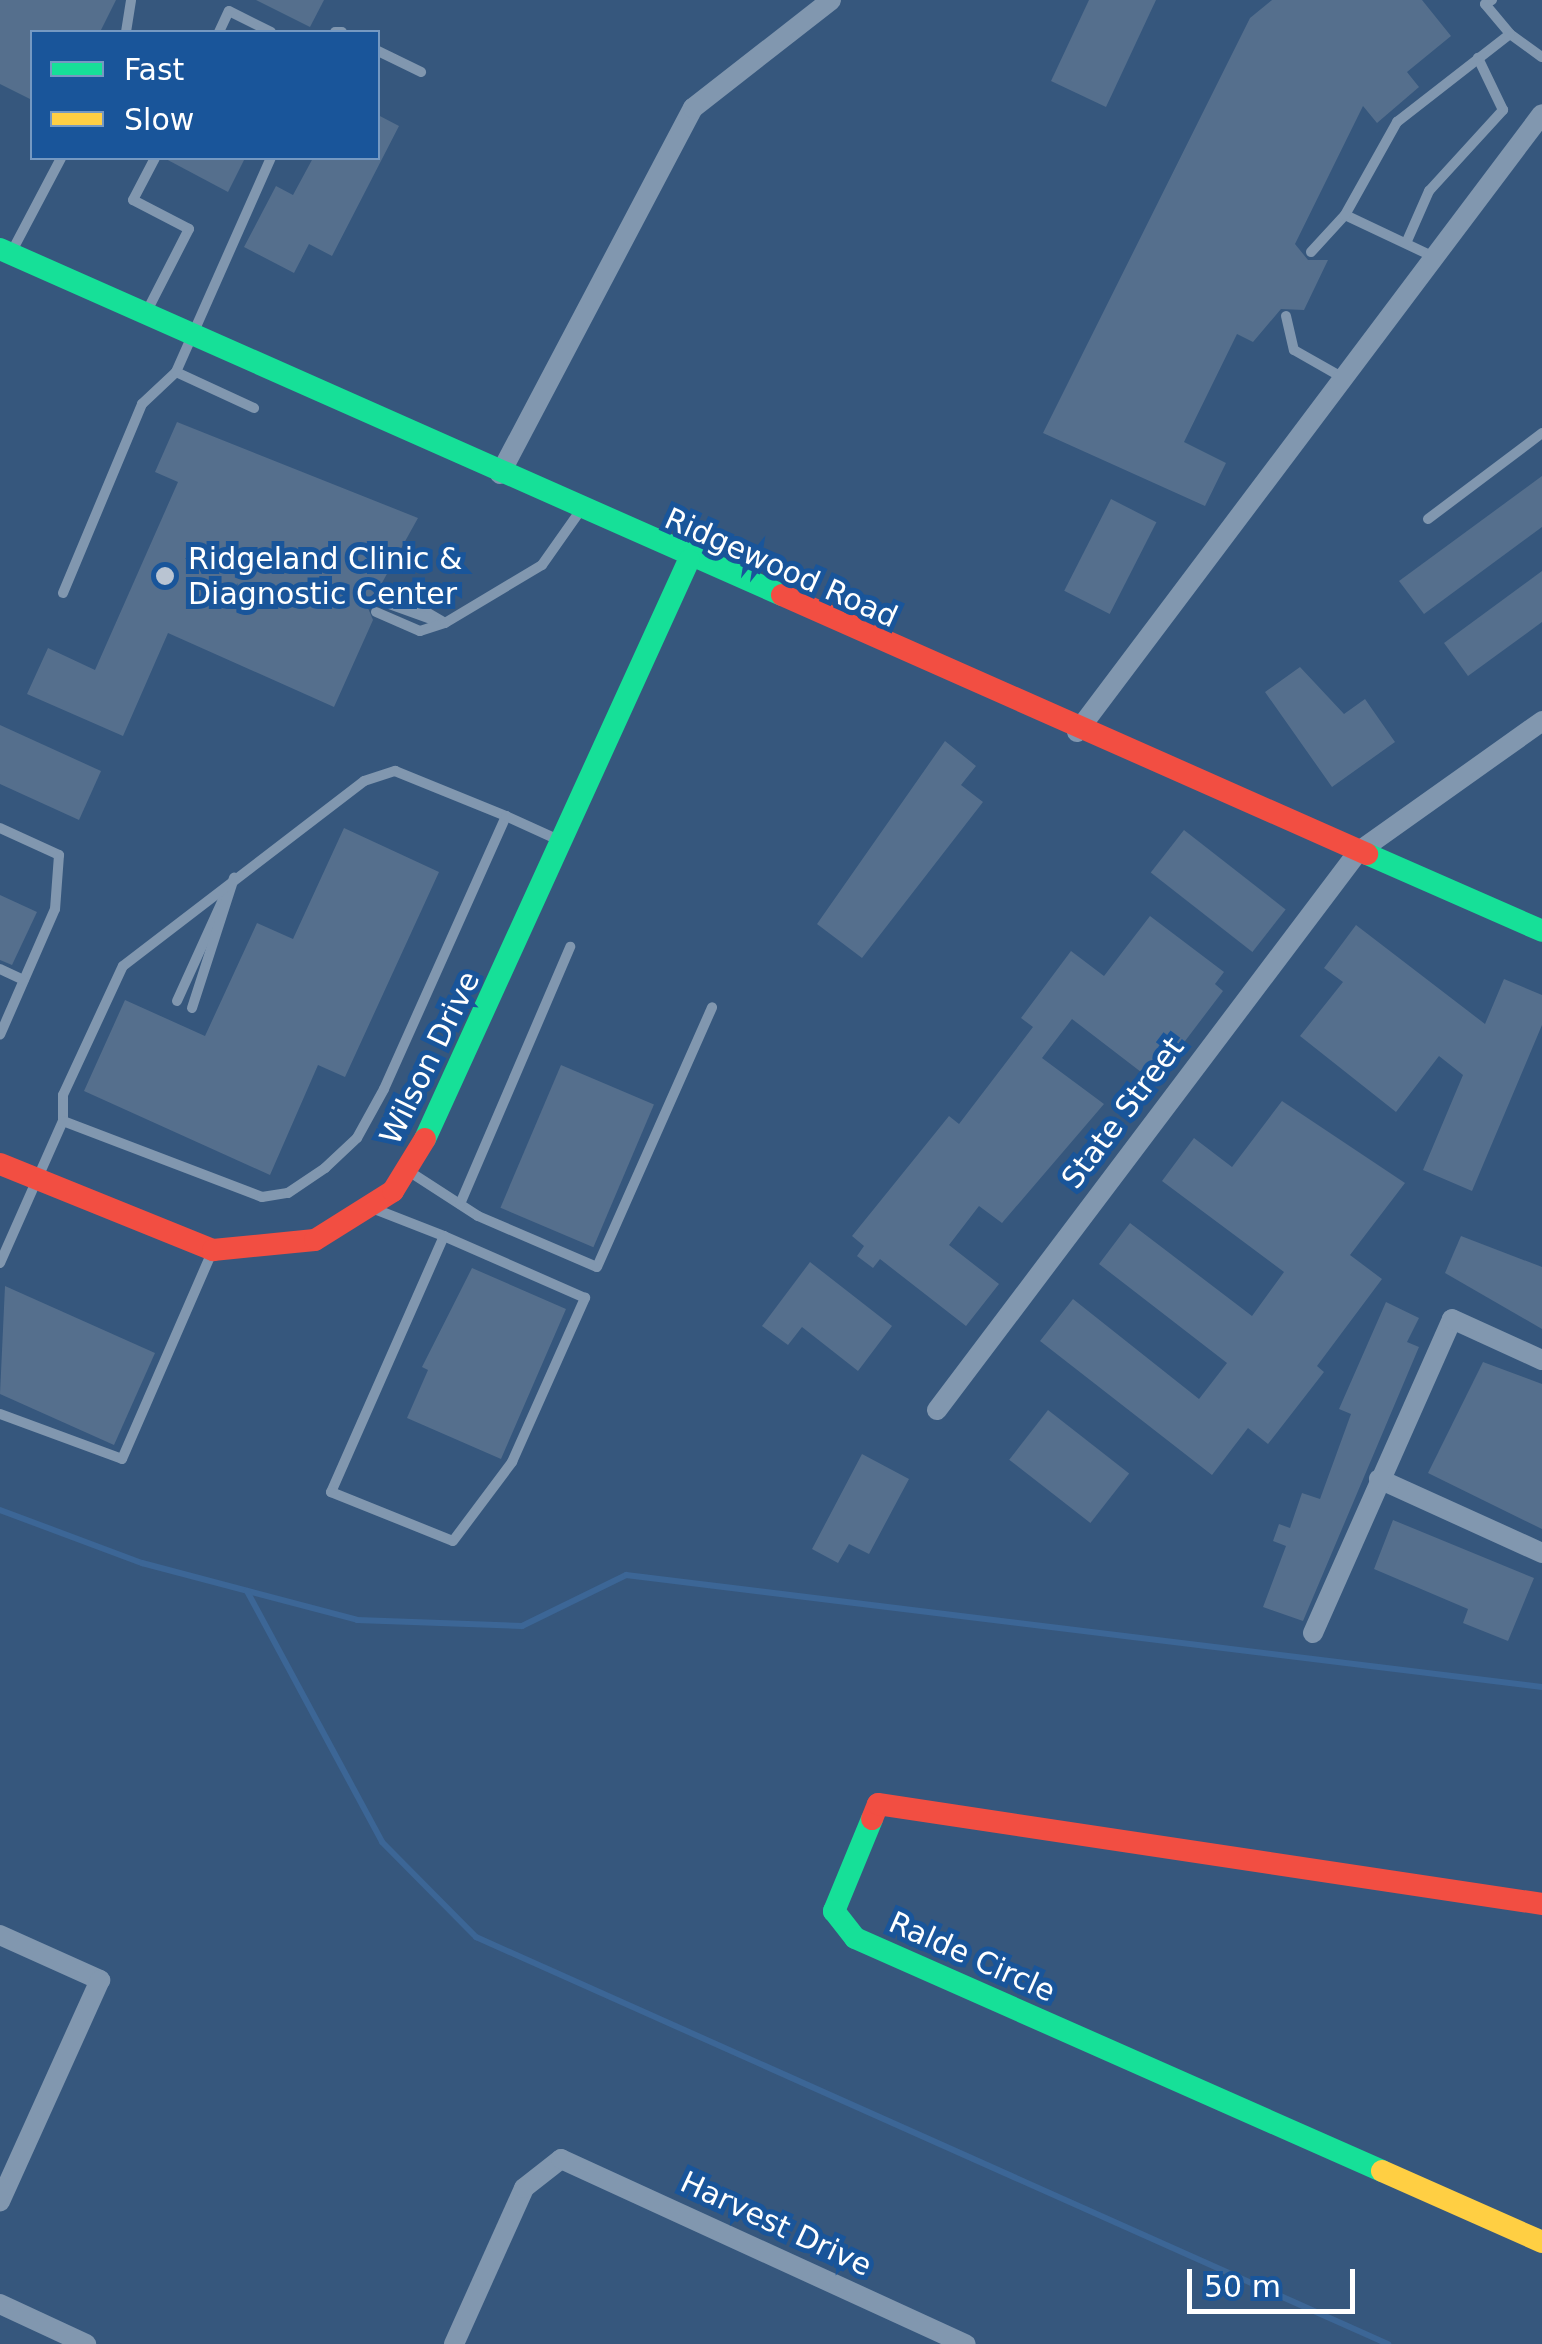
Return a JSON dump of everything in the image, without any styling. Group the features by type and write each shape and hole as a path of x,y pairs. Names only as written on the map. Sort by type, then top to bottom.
{"street":[{"path":"500,474 693,108 831,0"},
{"path":"1078,732 1348,380 1542,114"},
{"name":"Ridgewood Road","path":"5,252 1078,732 1542,931"},
{"name":"Wilson Drive","path":"0,1164 213,1250 315,1240 370,1208 408,1170 564,842 689,560"},
{"name":"State Street","path":"936,1410 1358,852 1542,721"},
{"path":"1314,1633 1452,1319 1542,1360"},
{"path":"1379,1480 1542,1553"},
{"name":"Ralde Circle","path":"1542,1904 878,1804 834,1911 856,1938 1542,2242"},
{"path":"0,1935 100,1980 0,2201"},
{"name":"Harvest Drive","path":"454,2344 524,2188 561,2159 966,2344"},
{"path":"0,2304 86,2344"}],"lane":[{"path":"126,30 131,0"},
{"path":"1486,2 1510,34 1542,57"},
{"path":"220,30 230,11 267,30"},
{"path":"1311,252 1345,215 1397,122 1510,34"},
{"path":"380,51 421,72"},
{"path":"1406,241 1430,191 1503,110 1478,58"},
{"path":"5,252 60,160"},
{"path":"146,315 189,229 133,200 154,160"},
{"path":"63,593 142,404 176,372 270,160"},
{"path":"1345,215 1438,259"},
{"path":"1286,316 1294,350 1348,380"},
{"path":"176,372 254,408"},
{"path":"1428,519 1542,433"},
{"path":"379,606 420,630 445,623 542,564 580,511"},
{"path":"386,589 445,623"},
{"path":"0,1263 63,1121 62,1096 123,966 364,780 395,771 564,842"},
{"path":"63,1121 262,1197 325,1168 357,1138 384,1088 506,816"},
{"path":"0,828 59,855 55,910 0,1035"},
{"path":"176,1001 234,878"},
{"path":"192,1008 234,878"},
{"path":"460,1204 570,947"},
{"path":"0,969 24,980"},
{"path":"408,1170 460,1204 598,1266 712,1007"},
{"path":"370,1208 444,1236 585,1298 512,1462 452,1542 331,1492 444,1236"},
{"path":"0,1414 122,1459 213,1250"}],"building":[{"path":"0,0 116,0 101,30 30,30 30,99 0,84"},
{"path":"256,0 324,0 310,27"},
{"path":"1089,0 1156,0 1106,107 1051,81"},
{"path":"1272,0 1422,0 1451,36 1407,72 1419,87 1377,123 1363,106 1295,244 1308,260 1328,260 1304,310 1281,309 1253,342 1237,334 1184,442 1226,463 1205,506 1043,433 1250,18"},
{"path":"380,116 399,126 332,256 309,244 294,273 244,247 276,186 293,195 312,160 380,160"},
{"path":"168,160 244,160 228,192"},
{"path":"177,422 418,518 368,608 373,620 334,707 168,633 123,736 27,694 48,648 95,670 178,482 155,472"},
{"path":"1542,476 1542,527 1424,614 1399,581"},
{"path":"1111,499 1156,522 1110,614 1064,591"},
{"path":"1542,571 1542,622 1468,676 1444,643"},
{"path":"1300,667 1344,714 1365,699 1395,742 1332,787 1265,692"},
{"path":"0,725 101,771 79,820 0,784"},
{"path":"945,741 976,766 961,785 983,802 862,958 817,924"},
{"path":"344,828 439,872 345,1077 318,1065 270,1175 84,1091 125,1000 205,1036 257,923 293,939"},
{"path":"1184,830 1286,909 1252,952 1151,873"},
{"path":"0,895 37,912 12,965 0,960"},
{"path":"1150,916 1224,972 1215,984 1223,991 1154,1082 1072,1019 1042,1058 1104,1104 1002,1223 979,1206 949,1245 999,1284 966,1326 880,1259 873,1268 857,1256 864,1246 852,1236 949,1116 959,1124 1033,1027 1021,1018 1071,951 1104,976"},
{"path":"1356,925 1485,1024 1504,979 1542,995 1542,1025 1472,1191 1423,1170 1463,1075 1439,1056 1396,1112 1300,1036 1343,982 1324,968"},
{"path":"561,1065 654,1104 593,1247 500,1208"},
{"path":"1282,1101 1405,1183 1350,1255 1382,1279 1317,1366 1324,1372 1268,1444 1248,1428 1212,1475 1040,1341 1073,1299 1199,1399 1227,1363 1099,1264 1130,1223 1252,1316 1284,1272 1162,1181 1194,1138 1232,1167"},
{"path":"1461,1236 1542,1267 1542,1329 1445,1273"},
{"path":"810,1262 892,1326 858,1371 802,1327 788,1345 762,1326"},
{"path":"472,1268 566,1309 501,1459 407,1418 428,1370 422,1367"},
{"path":"5,1286 155,1353 114,1445 0,1394"},
{"path":"1386,1302 1419,1318 1407,1342 1419,1347 1303,1621 1263,1607 1286,1546 1273,1541 1279,1524 1290,1528 1302,1493 1320,1499 1351,1414 1339,1409"},
{"path":"1483,1362 1542,1384 1542,1529 1428,1473"},
{"path":"1048,1410 1129,1473 1090,1523 1009,1460"},
{"path":"862,1454 909,1479 869,1554 849,1544 838,1563 812,1549"},
{"path":"1393,1520 1534,1578 1508,1641 1463,1623 1468,1609 1374,1569"}],"waterway":[{"path":"0,1510 142,1563 357,1620 522,1626 626,1575 1542,1687"},
{"path":"247,1591 382,1842 476,1937 1388,2344"}],"traffic: fast":[{"path":"0,249 782,595"},
{"path":"425,1139 689,560"},
{"path":"1367,854 1542,931"},
{"path":"872,1819 834,1911 855,1938 1382,2171"}],"traffic: slow":[{"path":"1382,2171 1542,2242"}],"traffic: jam":[{"path":"782,595 1367,854"},
{"path":"0,1164 213,1250 315,1240 393,1191 425,1139"},
{"path":"872,1819 878,1804 1542,1904"}],"place":[{"name":"Ridgeland Clinic & Diagnostic Center","path":"165,576"}]}
